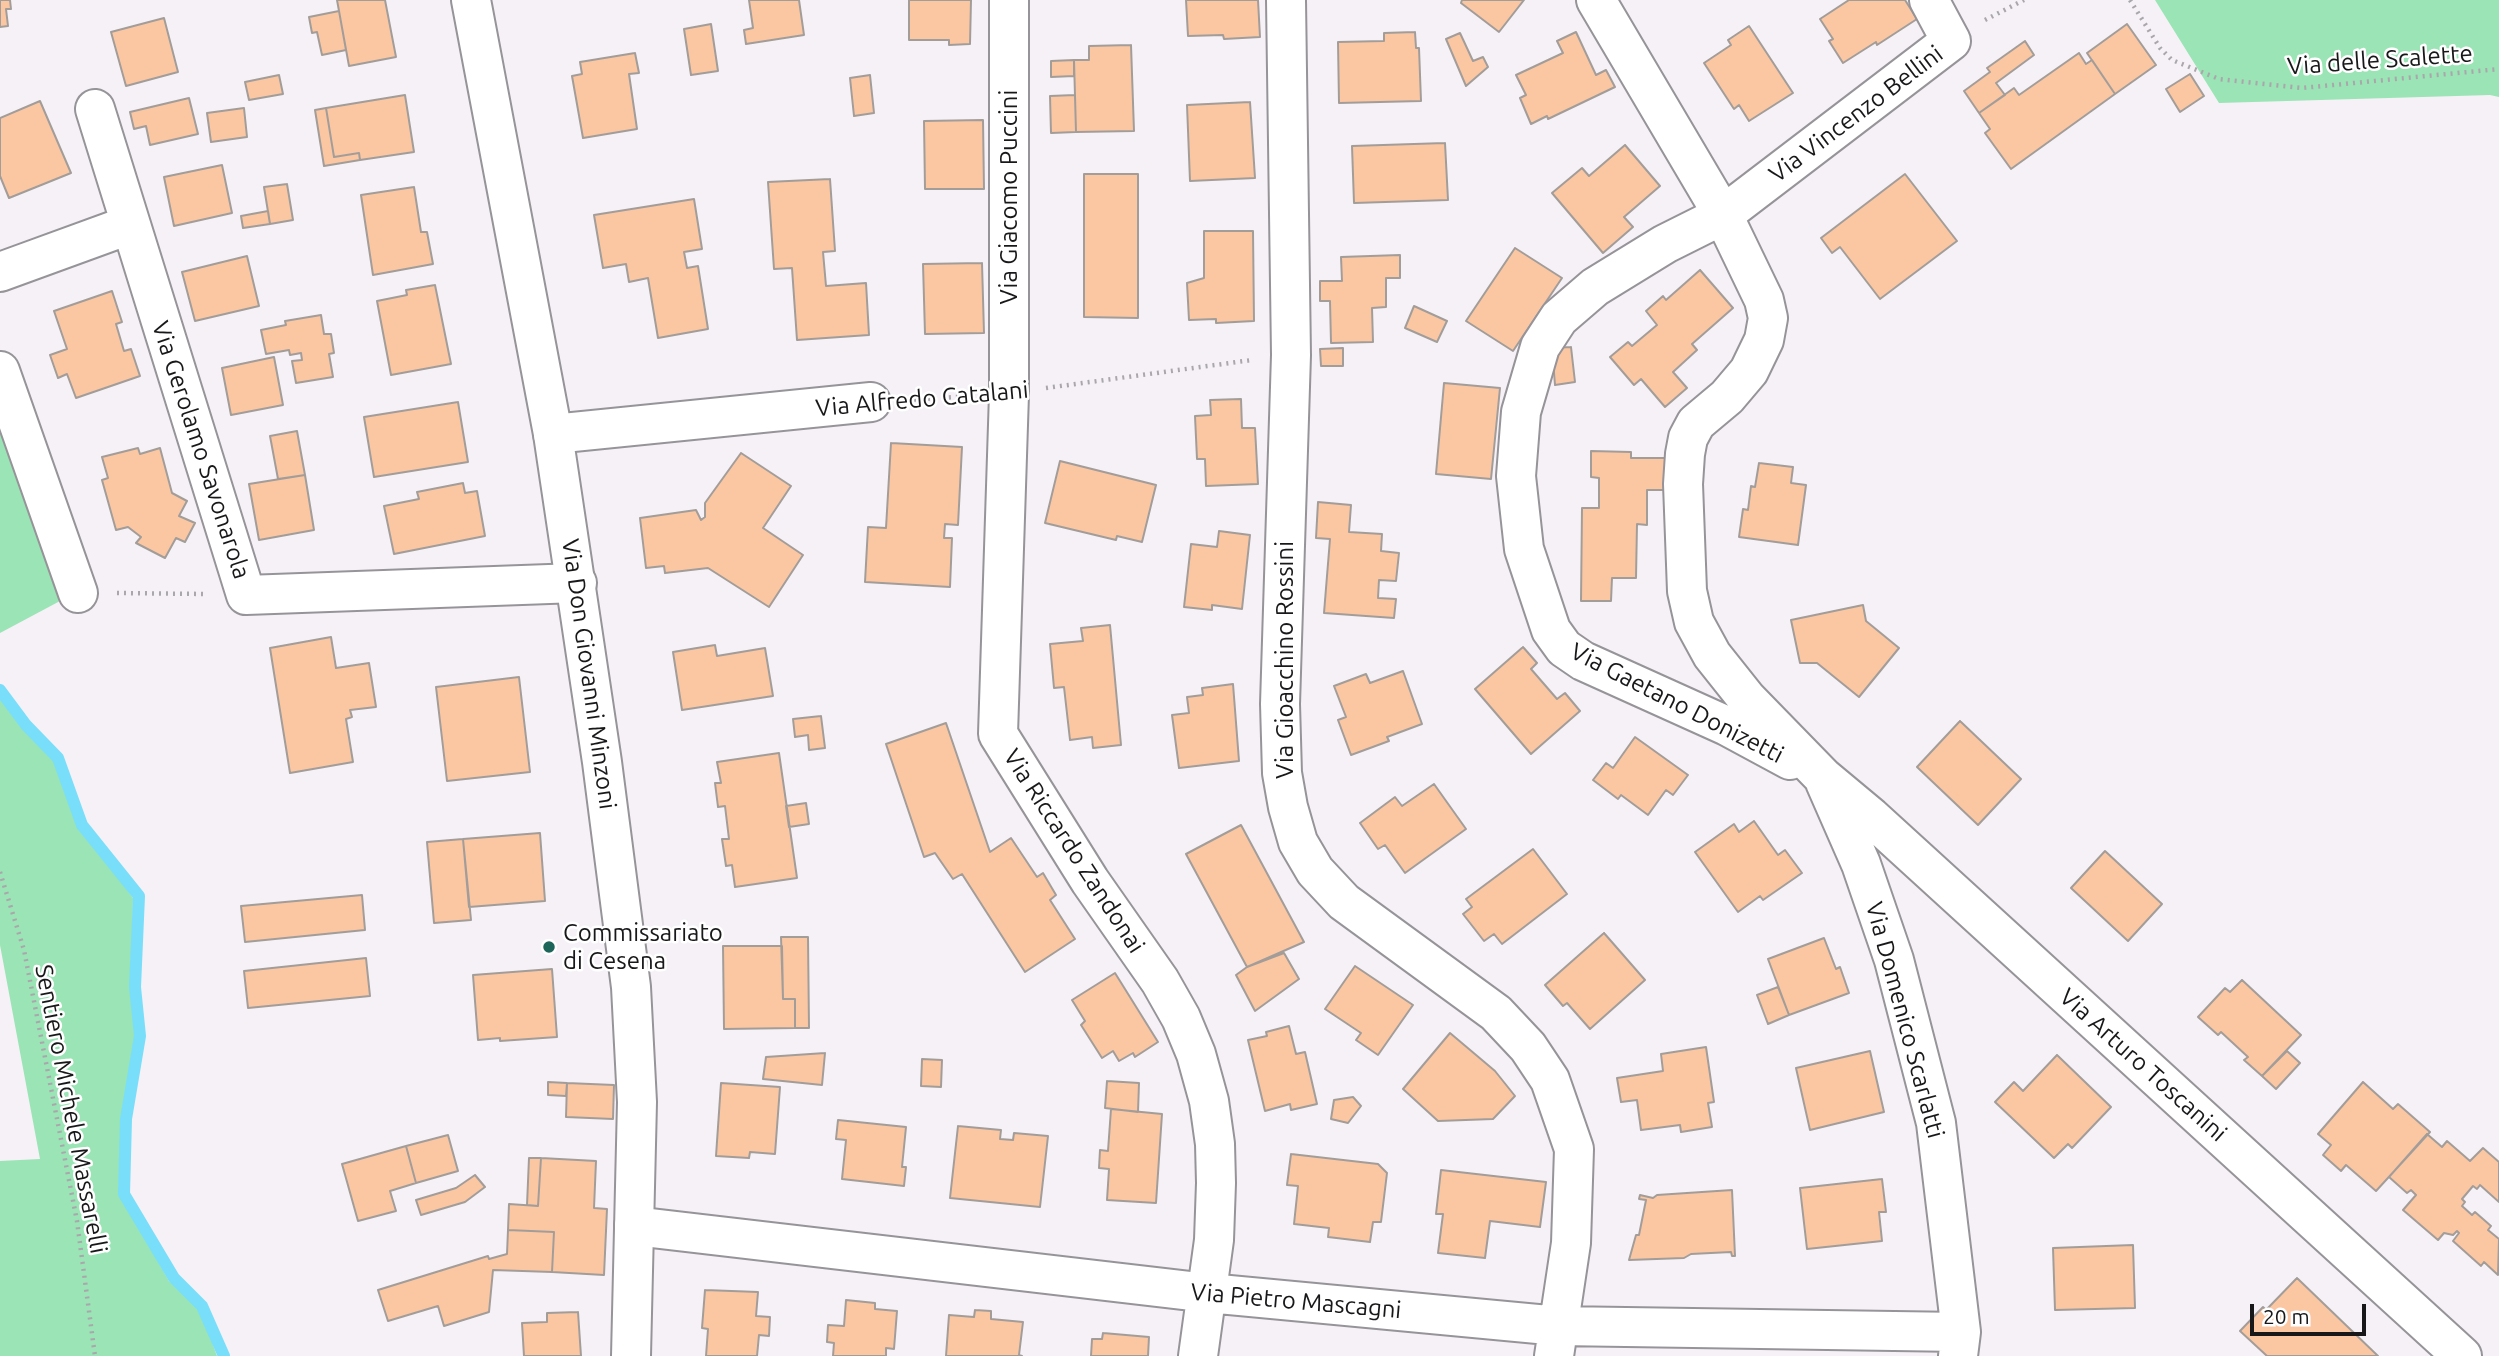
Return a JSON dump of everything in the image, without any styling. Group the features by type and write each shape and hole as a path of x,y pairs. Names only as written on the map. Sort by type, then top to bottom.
{"street":[{"name":"Via Don Giovanni Minzoni","path":"471,0 553,434 577,583 631,987 637,1102 631,1356"},
{"name":"Via Giacomo Puccini","path":"1009,0 1009,394"},
{"name":"Via Gioacchino Rossini","path":"1286,0 1291,355 1280,704 1282,773 1288,807 1298,842 1315,870 1344,902 1496,1013 1528,1046 1550,1080 1574,1149 1571,1243 1556,1341"},
{"path":"1596,0 1723,215 1764,300 1768,318 1764,340 1749,371 1727,397 1696,423 1688,438 1683,484 1687,591 1694,622 1712,655 1747,699 1823,777"},
{"name":"Via Vincenzo Bellini","path":"1723,215 1951,41 1929,0"},
{"name":"Via Gerolamo Savonarola","path":"94,109 246,595 577,583"},
{"name":"Via Gaetano Donizetti","path":"1723,215 1665,244 1595,287 1559,318 1540,347 1521,412 1516,476 1524,549 1550,630 1564,648 1583,661 1727,726 1823,777"},
{"path":"0,272 129,225"},
{"path":"0,371 78,593"},
{"name":"Via Riccardo Zandonai","path":"1009,394 998,734 1090,881 1160,981 1181,1018 1196,1054 1209,1101 1215,1144 1214,1240 1198,1356"},
{"name":"Via Alfredo Catalani","path":"553,434 871,402"},
{"name":"Via Domenico Scarlatti","path":"1823,777 1861,864 1894,960 1936,1124 1959,1344"},
{"name":"Via Arturo Toscanini","path":"1823,777 1871,817 2462,1356"},
{"name":"Via Pietro Mascagni","path":"634,1226 1208,1293 1556,1341 1959,1344"}],"path":[{"path":"1984,21 2024,0"},
{"name":"Via delle Scalette","path":"2130,0 2160,48 2172,60 2220,79 2302,88 2499,69"},
{"name":"Via Alfredo Catalani","path":"871,402 1009,394 1291,355"},
{"path":"78,593 246,595"},
{"name":"Sentiero Michele Massarelli","path":"0,872 23,950 40,1031 77,1221 95,1356"}],"green space":[{"path":"2155,0 2499,0 2499,97 2490,95 2219,103"},
{"path":"0,430 60,601 0,633"},
{"path":"0,695 16,717 56,760 80,825 133,898 132,990 135,1035 123,1119 120,1195 169,1281 200,1309 217,1356 0,1356 0,1161 40,1159 0,945"}],"building":[{"path":"0,0 10,0 11,9 6,9 8,26 0,27"},
{"path":"337,0 385,0 396,57 349,66"},
{"path":"749,0 799,0 804,35 746,44 744,30 753,28"},
{"path":"909,0 971,0 970,44 949,45 949,40 909,40"},
{"path":"1186,0 1258,0 1260,37 1224,39 1223,35 1188,36"},
{"path":"1462,0 1524,0 1499,32 1461,3"},
{"path":"1849,0 1905,0 1917,19 1843,63 1829,41 1833,39 1820,19"},
{"path":"339,11 346,50 322,55 317,32 312,33 309,17"},
{"path":"164,18 178,72 126,86 111,32"},
{"path":"711,24 718,71 691,75 684,29"},
{"path":"2127,24 2156,65 2115,94 2087,53"},
{"path":"1749,26 1793,93 1749,121 1739,105 1734,109 1704,63 1731,45 1728,40"},
{"path":"1415,32 1416,48 1419,48 1421,101 1339,103 1338,42 1384,41 1384,33"},
{"path":"1576,32 1596,75 1606,70 1615,87 1548,119 1547,116 1531,124 1520,98 1526,95 1516,75 1563,53 1557,41"},
{"path":"1460,33 1473,61 1483,57 1488,67 1466,86 1446,39"},
{"path":"2025,41 2034,55 1996,83 2005,95 1979,113 1964,91 1990,72 1987,68"},
{"path":"1131,45 1134,131 1076,132 1074,60 1089,60 1089,46"},
{"path":"635,53 639,73 629,74 637,129 583,138 572,76 582,74 580,62"},
{"path":"2079,53 2086,64 2092,60 2115,94 2011,169 1985,133 1990,129 1979,113 2014,88 2019,95"},
{"path":"1074,60 1074,76 1051,77 1051,61"},
{"path":"2190,74 2204,96 2180,112 2166,89"},
{"path":"279,75 283,94 249,100 245,82"},
{"path":"870,75 874,113 854,116 850,78"},
{"path":"405,95 414,152 360,160 359,153 334,157 326,108"},
{"path":"1075,95 1076,132 1051,133 1050,96"},
{"path":"189,98 198,134 150,145 146,126 134,129 130,112"},
{"path":"40,101 71,173 9,198 0,176 0,118"},
{"path":"1250,102 1255,178 1190,181 1187,105"},
{"path":"244,108 247,137 211,142 207,113"},
{"path":"326,108 334,157 359,153 360,160 324,166 315,110"},
{"path":"983,120 984,189 925,189 924,121"},
{"path":"1445,143 1448,200 1354,203 1352,146"},
{"path":"1625,145 1660,186 1624,217 1633,227 1603,253 1552,193 1582,168 1589,176"},
{"path":"222,165 232,213 174,226 164,177"},
{"path":"1084,174 1138,174 1138,318 1084,317"},
{"path":"1905,174 1957,241 1880,299 1840,247 1832,253 1821,238"},
{"path":"830,179 835,251 823,252 826,286 866,283 869,335 797,340 792,268 774,269 768,182"},
{"path":"287,184 293,220 270,224 264,187"},
{"path":"414,187 421,232 427,232 433,264 373,275 361,195"},
{"path":"694,199 702,249 684,252 687,268 698,266 708,329 658,338 648,278 629,282 626,264 603,268 594,215"},
{"path":"268,211 270,224 243,228 241,216"},
{"path":"1204,231 1253,231 1254,321 1216,323 1216,319 1189,320 1187,283 1204,278"},
{"path":"1515,248 1562,278 1513,351 1466,321"},
{"path":"1400,255 1400,278 1386,278 1386,307 1372,308 1373,342 1331,343 1330,301 1320,301 1320,281 1342,281 1341,257"},
{"path":"247,256 259,306 195,321 182,272"},
{"path":"982,263 984,333 925,334 923,264"},
{"path":"1700,270 1733,308 1692,344 1697,350 1673,372 1687,388 1665,407 1641,379 1634,385 1610,357 1628,342 1632,346 1657,325 1646,311 1663,296 1666,300"},
{"path":"435,285 451,364 391,375 377,301 407,295 406,290"},
{"path":"112,291 122,322 116,324 124,351 131,349 140,376 76,398 67,374 58,378 50,355 67,349 54,311"},
{"path":"1414,306 1447,321 1437,342 1405,328"},
{"path":"321,315 324,334 331,334 334,353 329,354 333,377 296,383 292,361 302,360 301,353 290,355 289,350 266,354 261,330 286,325 285,321"},
{"path":"1571,347 1575,382 1555,385 1552,348"},
{"path":"1343,348 1343,366 1321,366 1320,349"},
{"path":"274,357 283,405 231,415 222,368"},
{"path":"1444,383 1500,388 1491,479 1436,474"},
{"path":"1241,399 1242,428 1255,428 1258,484 1206,486 1205,459 1197,459 1195,416 1211,415 1210,400"},
{"path":"458,402 468,462 374,477 364,417"},
{"path":"297,431 305,475 278,479 270,436"},
{"path":"891,443 962,447 958,525 945,524 944,538 952,538 950,587 865,582 868,527 886,528"},
{"path":"138,448 140,454 160,448 172,493 187,501 179,516 195,523 185,542 176,538 165,558 136,543 141,537 128,527 116,530 102,480 108,478 102,457"},
{"path":"1591,451 1631,452 1631,458 1666,458 1666,490 1647,490 1647,525 1637,524 1636,578 1612,578 1611,601 1581,601 1582,508 1599,508 1599,478 1591,477"},
{"path":"741,453 791,486 763,528 803,555 769,607 708,568 665,573 664,566 646,568 640,518 696,510 701,520 705,517 705,503"},
{"path":"1060,461 1156,485 1142,542 1117,536 1116,540 1045,523"},
{"path":"1759,463 1793,467 1791,483 1806,485 1798,545 1739,537 1743,509 1748,510 1751,486 1755,487"},
{"path":"305,475 314,530 259,540 249,484"},
{"path":"463,483 465,493 477,491 485,536 394,554 384,506 419,499 417,492"},
{"path":"1318,502 1351,505 1349,532 1382,534 1381,551 1399,553 1396,581 1379,580 1378,598 1396,599 1394,618 1324,613 1330,539 1316,538"},
{"path":"1219,531 1250,535 1242,609 1212,605 1212,610 1184,607 1191,544 1217,547"},
{"path":"1863,605 1866,621 1899,648 1859,697 1817,663 1800,663 1791,620"},
{"path":"1110,625 1121,745 1093,748 1092,737 1070,740 1064,687 1054,688 1050,644 1083,641 1081,628"},
{"path":"331,637 336,668 369,663 376,707 350,710 352,717 346,719 353,762 290,773 270,648"},
{"path":"715,645 717,656 765,648 773,696 682,710 673,652"},
{"path":"1523,647 1537,663 1531,669 1557,699 1565,693 1580,711 1531,754 1475,689"},
{"path":"1403,671 1422,724 1387,737 1389,741 1351,755 1338,720 1346,717 1334,686 1366,674 1370,683"},
{"path":"519,677 530,772 447,781 436,687"},
{"path":"1233,684 1239,761 1179,768 1172,715 1189,713 1187,697 1203,695 1202,688"},
{"path":"821,716 825,748 809,750 808,735 795,737 793,719"},
{"path":"1960,721 2021,779 1978,825 1917,767"},
{"path":"946,723 990,852 1011,838 1037,877 1043,873 1056,895 1050,900 1075,939 1025,972 962,874 953,879 935,853 924,857 886,744"},
{"path":"1635,737 1688,775 1673,795 1666,790 1648,815 1621,795 1618,799 1593,780 1606,763 1613,768"},
{"path":"779,753 797,878 735,887 732,865 726,866 722,839 729,839 725,806 718,807 715,783 721,783 717,762"},
{"path":"1434,784 1466,829 1405,873 1385,845 1378,849 1360,823 1395,797 1402,806"},
{"path":"806,803 809,824 789,827 786,806"},
{"path":"1754,821 1778,855 1785,850 1802,873 1763,900 1760,896 1738,912 1695,852 1734,824 1739,832"},
{"path":"1241,825 1304,942 1247,967 1186,854"},
{"path":"540,833 545,901 469,907 463,839"},
{"path":"463,839 471,920 434,923 427,842"},
{"path":"1533,849 1567,894 1502,944 1494,934 1484,941 1463,914 1472,907 1466,899"},
{"path":"2105,851 2162,904 2128,941 2071,888"},
{"path":"362,895 365,930 245,942 241,906"},
{"path":"1604,933 1645,980 1590,1029 1567,1003 1563,1006 1545,985"},
{"path":"781,937 808,937 809,1028 795,1028 795,999 783,999"},
{"path":"1824,938 1836,969 1840,967 1849,993 1789,1015 1768,959"},
{"path":"723,946 782,946 783,999 795,999 795,1028 724,1029"},
{"path":"1284,953 1299,979 1255,1011 1236,975 1247,967"},
{"path":"366,958 370,996 248,1008 244,971"},
{"path":"1355,966 1413,1005 1378,1055 1356,1040 1361,1033 1325,1009"},
{"path":"552,969 557,1037 478,1040 473,975"},
{"path":"1115,973 1158,1042 1135,1057 1133,1053 1119,1061 1113,1051 1102,1058 1081,1025 1085,1021 1072,1000"},
{"path":"2242,980 2301,1035 2262,1076 2244,1060 2248,1057 2221,1032 2218,1035 2198,1017 2225,988 2230,992"},
{"path":"1778,987 1789,1015 1768,1024 1757,995"},
{"path":"1289,1026 1296,1054 1305,1052 1317,1104 1291,1110 1290,1104 1265,1111 1248,1040 1267,1036 1266,1032"},
{"path":"1450,1033 1495,1071 1515,1096 1493,1119 1438,1121 1403,1089"},
{"path":"1706,1047 1714,1102 1708,1103 1712,1127 1681,1132 1680,1125 1641,1130 1637,1100 1621,1102 1617,1078 1663,1071 1661,1054"},
{"path":"1870,1051 1884,1112 1810,1130 1796,1068"},
{"path":"2287,1051 2300,1063 2276,1089 2262,1076"},
{"path":"825,1053 822,1085 763,1079 766,1057"},
{"path":"2057,1055 2111,1107 2072,1148 2068,1144 2054,1158 1995,1102 2014,1082 2023,1091"},
{"path":"922,1059 942,1060 941,1087 921,1086"},
{"path":"1107,1081 1139,1083 1138,1112 1105,1108"},
{"path":"548,1082 567,1083 566,1096 548,1095"},
{"path":"2363,1082 2393,1109 2398,1104 2430,1132 2376,1191 2346,1165 2341,1171 2323,1155 2331,1145 2318,1134"},
{"path":"567,1083 614,1085 613,1119 566,1117"},
{"path":"721,1083 780,1087 775,1154 750,1152 749,1158 716,1156"},
{"path":"1353,1097 1361,1106 1348,1123 1331,1119 1334,1100"},
{"path":"1111,1109 1162,1114 1156,1203 1107,1200 1109,1169 1099,1168 1100,1150 1108,1151"},
{"path":"838,1120 906,1127 902,1167 906,1167 904,1186 842,1179 846,1140 836,1139"},
{"path":"958,1126 1001,1130 1000,1139 1013,1140 1014,1133 1048,1136 1040,1207 950,1198"},
{"path":"2427,1134 2442,1147 2447,1141 2470,1161 2483,1148 2499,1162 2499,1202 2480,1185 2477,1189 2473,1186 2462,1199 2465,1202 2462,1206 2472,1215 2475,1212 2491,1226 2488,1230 2499,1239 2498,1275 2484,1262 2481,1266 2453,1241 2459,1233 2457,1231 2453,1235 2444,1233 2438,1240 2403,1210 2416,1195 2411,1190 2407,1193 2389,1177"},
{"path":"448,1135 458,1171 416,1183 406,1146"},
{"path":"406,1146 416,1183 390,1191 396,1211 358,1221 342,1164"},
{"path":"1291,1154 1378,1164 1387,1173 1381,1222 1373,1222 1370,1242 1328,1237 1329,1228 1294,1224 1298,1186 1287,1185"},
{"path":"529,1158 541,1158 538,1206 527,1205"},
{"path":"541,1158 596,1161 594,1208 607,1209 604,1275 552,1272 554,1232 508,1230 509,1204 538,1206"},
{"path":"1441,1170 1546,1182 1540,1227 1490,1221 1485,1258 1438,1253 1443,1214 1436,1214"},
{"path":"475,1175 485,1187 465,1202 421,1215 416,1200 456,1188"},
{"path":"1882,1179 1886,1212 1879,1212 1882,1241 1807,1249 1800,1188"},
{"path":"1732,1190 1735,1256 1732,1256 1731,1252 1691,1254 1684,1258 1629,1260 1636,1235 1639,1235 1646,1200 1639,1199 1640,1195 1653,1198 1657,1195"},
{"path":"508,1230 554,1232 552,1272 493,1270 489,1312 444,1326 438,1306 388,1321 378,1290 488,1256 489,1259 507,1254"},
{"path":"2133,1245 2135,1308 2055,1310 2053,1248"},
{"path":"2297,1278 2378,1356 2267,1356 2240,1331 2263,1307 2266,1310"},
{"path":"705,1290 758,1292 756,1316 770,1317 769,1336 759,1335 757,1356 706,1356 708,1329 702,1328"},
{"path":"846,1300 875,1303 875,1309 897,1311 894,1349 886,1348 886,1356 833,1356 834,1343 827,1342 828,1325 844,1326"},
{"path":"975,1310 991,1311 991,1319 1023,1322 1019,1355 1022,1356 946,1356 949,1315 974,1317"},
{"path":"578,1312 581,1356 524,1356 522,1323 547,1322 547,1313"},
{"path":"1103,1333 1149,1337 1148,1356 1091,1356 1092,1339 1102,1339"}],"waterway":[{"path":"0,690 26,725 58,758 82,825 139,896 135,987 140,1036 126,1119 124,1194 174,1278 202,1306 224,1356"}],"place":[{"name":"Commissariato di Cesena","path":"549,947"}]}
